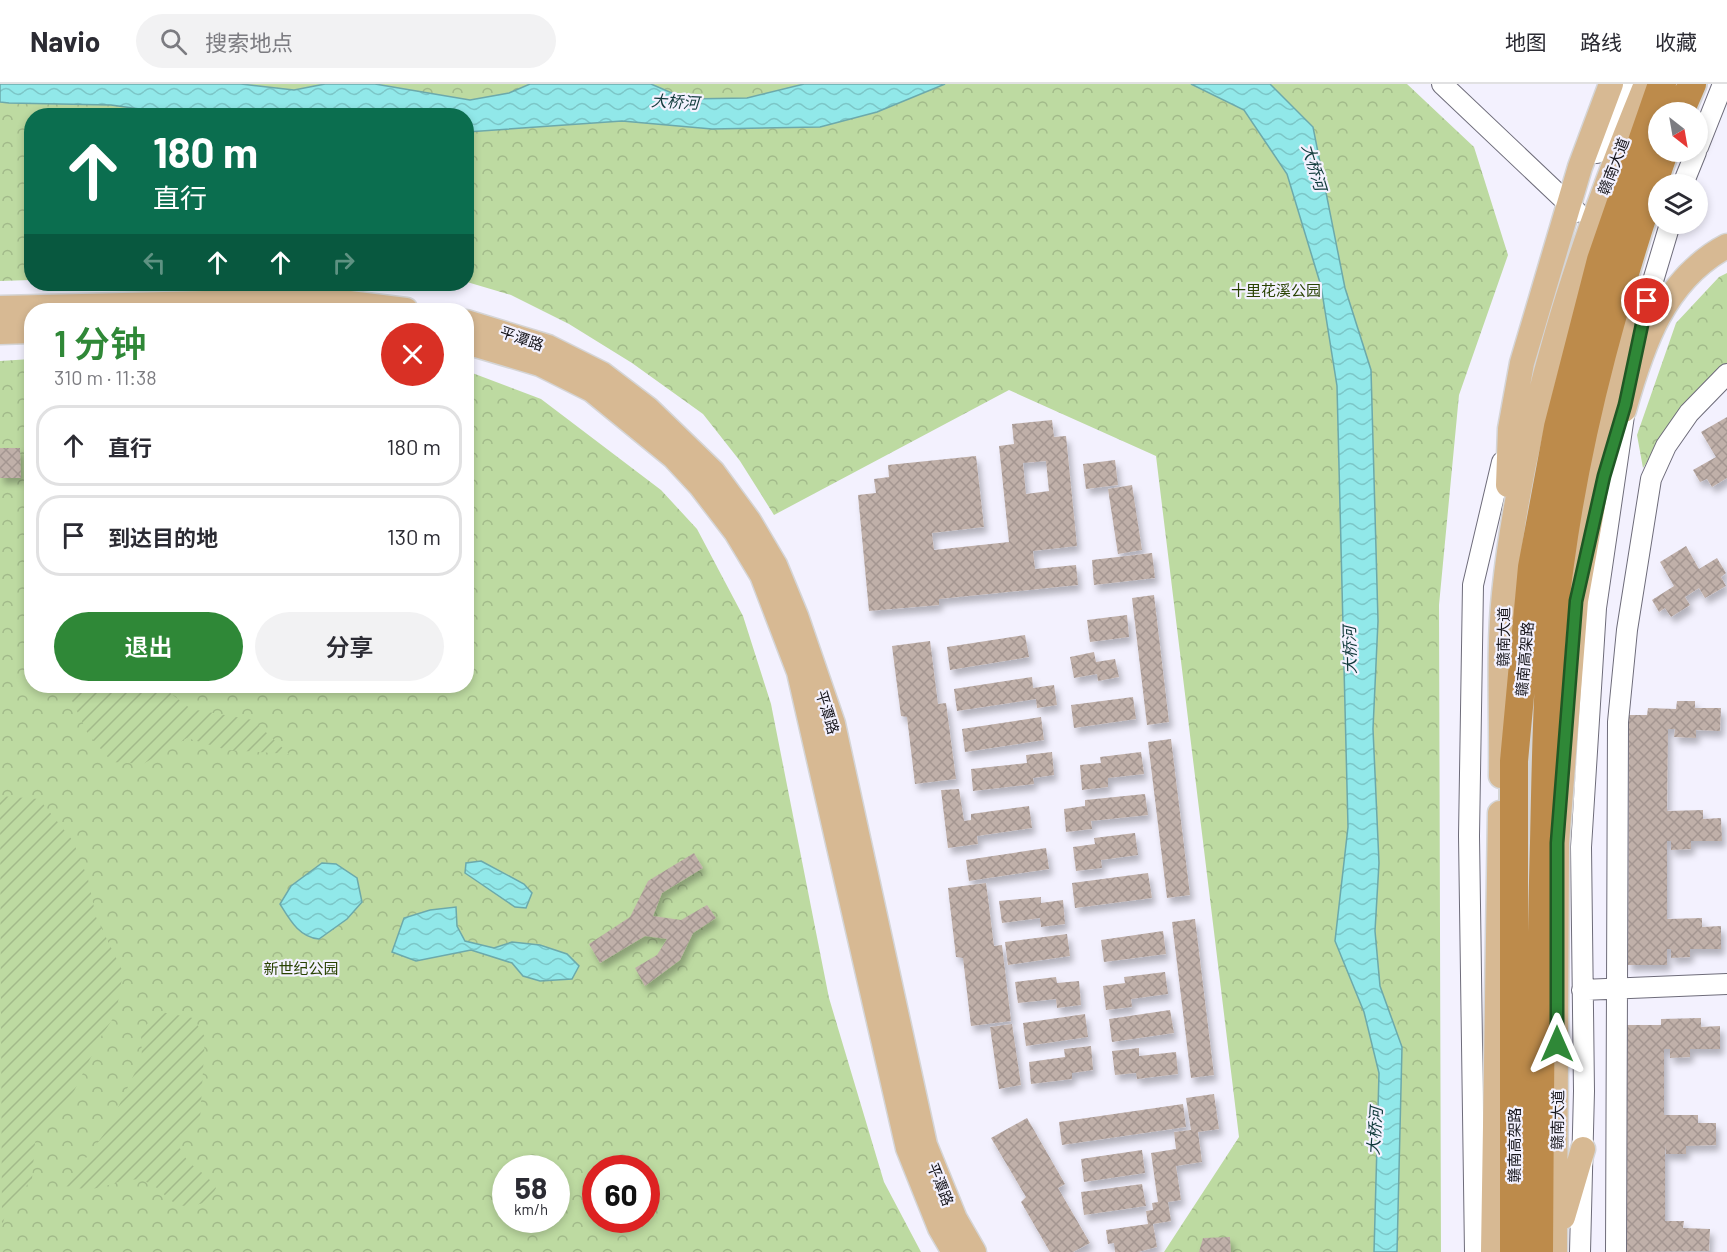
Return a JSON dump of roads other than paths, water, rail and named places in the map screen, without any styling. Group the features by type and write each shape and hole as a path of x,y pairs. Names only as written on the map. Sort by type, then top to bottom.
{"highway":[{"name":"赣南高架路","path":"1490,1250 1514,761 1532,567 1558,427 1600,260 1662,84"},
{"path":"1684,102 1692,84"},
{"name":"赣南高架路","path":"1550,1250 1541,950 1547,707 1560,563 1592,388 1625,265 1661,162"}],"main road":[{"path":"1504,596 1510,429 1522,363 1611,84"},
{"name":"赣南大道","path":"1490,1250 1504,596 1520,480 1542,387 1574,277 1606,180 1646,84"},
{"path":"1699,102 1707,84"},
{"name":"赣南大道","path":"1550,1250 1557,843 1576,601 1628,308 1652,234"},
{"path":"1576,601 1604,476 1640,355 1656,316 1678,287 1714,253 1727,246"},
{"path":"203,303 325,300 349,303"},
{"path":"0,308 24,307"},
{"name":"平潭路","path":"474,324 548,347 602,374 648,409 713,472 749,521 775,565 796,616 833,724 925,1145 955,1219 974,1252"},
{"path":"0,332 24,331"},
{"name":"平潭路","path":"474,344 540,364 592,390 674,457 736,532 762,575 800,672 908,1148 940,1228 954,1252"},
{"path":"1550,1250 1583,1149"}],"street":[{"path":"1442,84 1572,208 1627,84"},
{"path":"1708,122 1723,84"},
{"path":"1580,1246 1583,1149 1581,847 1596,608 1625,405 1647,301 1667,234"},
{"path":"1616,1252 1618,722 1627,630 1651,479 1666,446 1689,413 1727,374"},
{"path":"1490,1250 1469,836 1473,585 1510,429"},
{"path":"1582,990 1727,984"}],"water":[{"name":"大桥河","path":"0,84 241,84 294,90 325,84 375,84 470,100 509,93 530,84 651,84 686,99 747,98 804,84 945,84 877,112 820,127 712,129 622,121 474,132 474,108 133,108 111,105 0,102"},
{"name":"大桥河","path":"1191,84 1270,84 1313,127 1345,288 1371,370 1378,621 1373,729 1379,863 1375,931 1380,986 1402,1047 1397,1252 1374,1252 1379,1073 1364,1012 1335,941 1348,827 1337,386 1321,286 1287,174 1244,110"},
{"path":"481,861 524,884 532,893 526,908 515,907 465,873 466,863"},
{"path":"322,863 336,864 357,878 362,902 347,919 319,939 312,938 301,931 291,922 280,904 291,886"},
{"path":"456,907 457,926 465,941 494,948 512,942 540,945 567,954 579,966 572,979 540,981 523,976 512,963 471,950 416,961 392,952 404,918 430,910"}],"park label":[{"name":"十里花溪公园","path":"1276,290"},
{"name":"新世纪公园","path":"301,968"}]}
